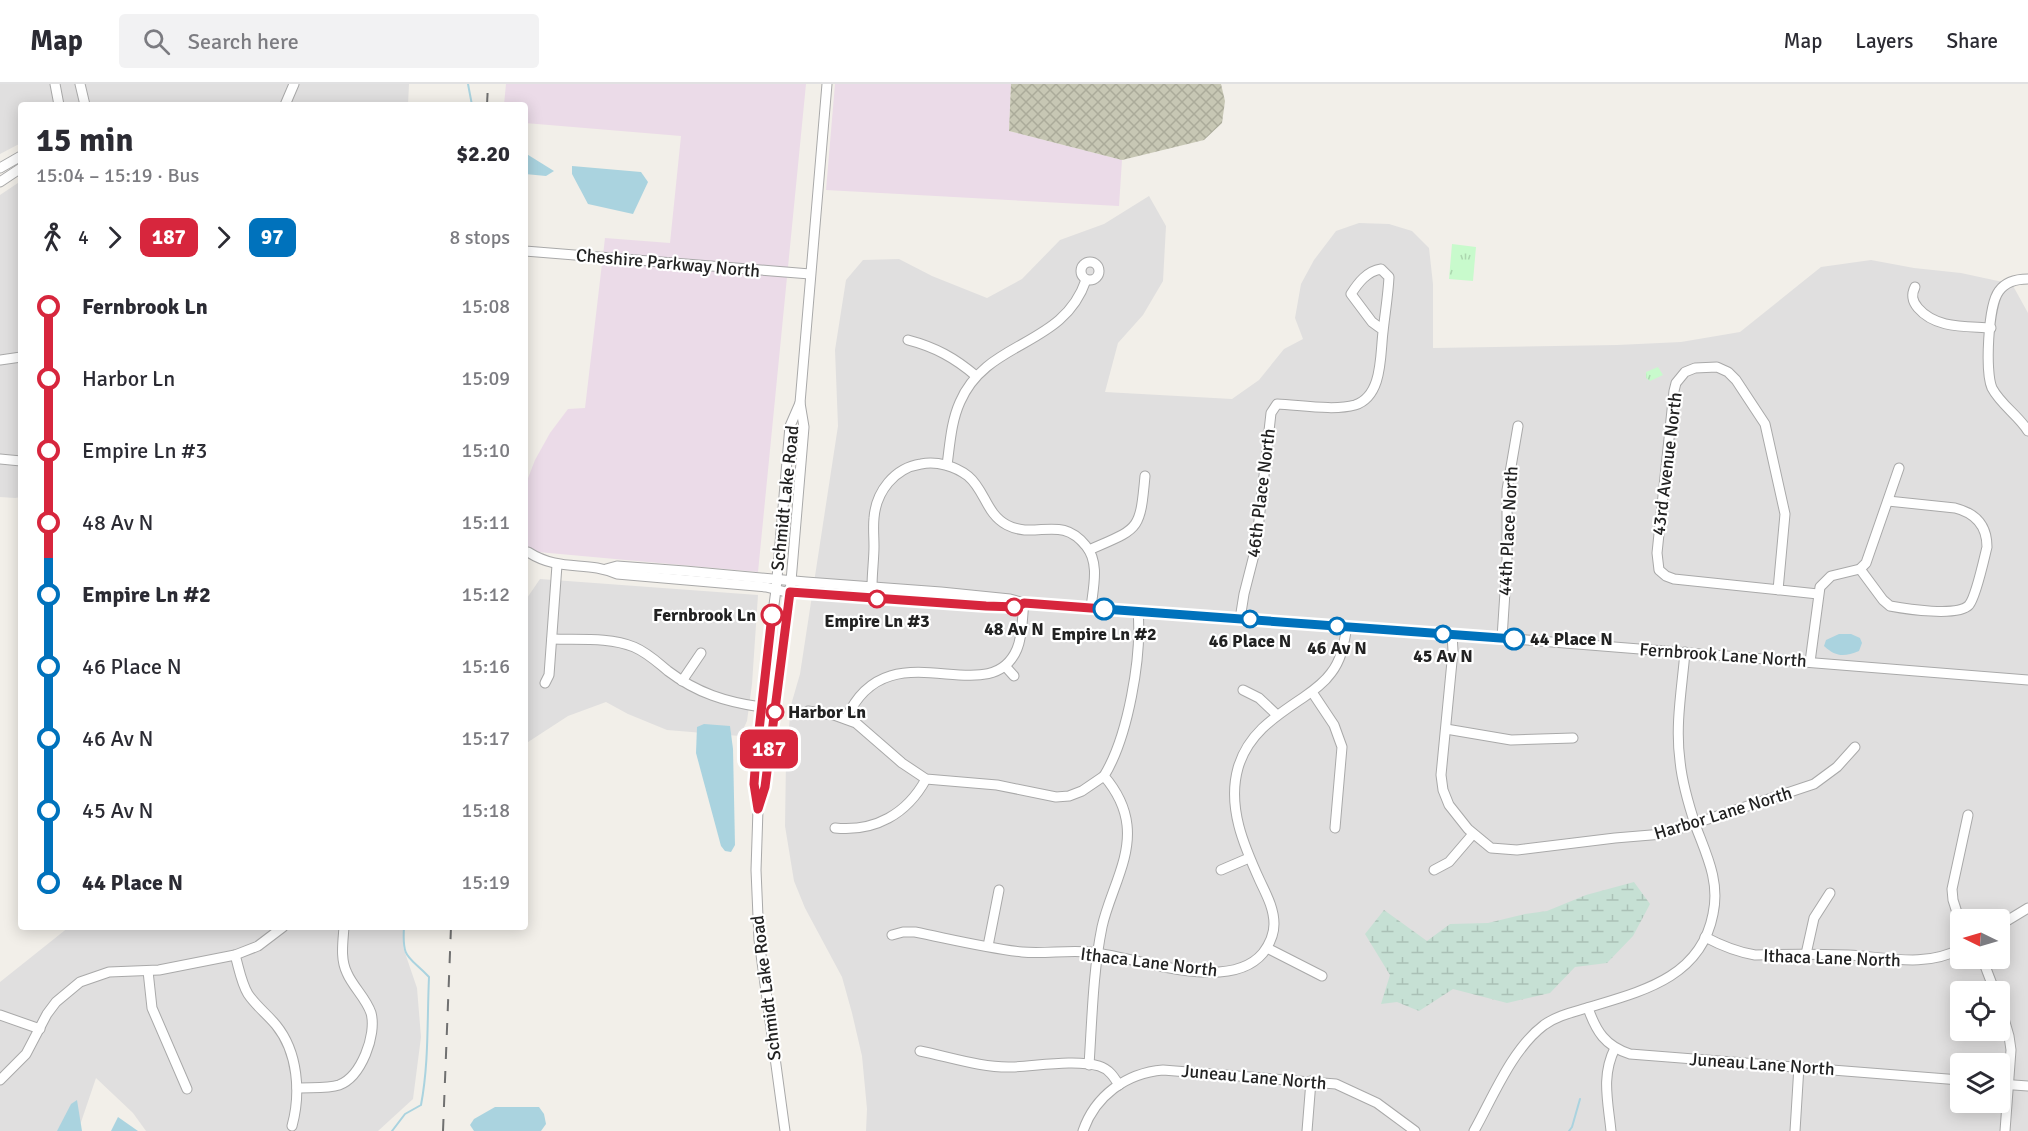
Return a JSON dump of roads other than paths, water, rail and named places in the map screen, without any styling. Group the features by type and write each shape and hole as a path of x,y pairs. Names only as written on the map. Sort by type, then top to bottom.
{"street":[{"path":"55,84 58,102"},
{"path":"80,84 84,102"},
{"path":"286,102 294,84"},
{"name":"Schmidt Lake Road","path":"758,809 765,787 790,592 804,427 800,403 827,84"},
{"path":"0,168 18,158"},
{"path":"0,182 18,170"},
{"name":"Cheshire Parkway North","path":"528,251 810,274"},
{"path":"1374,270 1381,270 1389,277 1383,330 1372,322 1352,294 1359,283 1374,270"},
{"path":"2028,279 2014,280 2006,284 1995,298 1988,362 1991,385 1996,395 2028,431"},
{"path":"947,465 954,416 960,400 976,376 999,356 1037,338 1052,328 1076,302 1086,280"},
{"path":"1915,287 1912,294 1914,303 1929,318 1948,325 1991,328"},
{"name":"46th Place North","path":"1240,619 1256,547 1271,413 1277,404 1332,407 1355,405 1365,400 1373,389 1379,371 1383,330"},
{"path":"908,339 952,357 976,376"},
{"path":"0,360 18,357"},
{"name":"43rd Avenue North","path":"1778,590 1785,514 1765,424 1736,380 1728,372 1717,367 1695,368 1685,372 1676,383 1674,391 1657,553 1659,570 1674,579 1778,590 1818,594"},
{"name":"Schmidt Lake Road","path":"785,1131 759,940 756,870 758,809 754,784 776,590 790,426 800,403"},
{"name":"44th Place North","path":"1502,638 1507,561 1507,490 1518,426"},
{"path":"0,459 18,461"},
{"path":"872,586 874,518 885,486 893,477 913,465 924,463 947,465 967,476 975,484 990,510 1006,525 1028,530 1063,529 1077,538 1089,550 1095,571 1091,608"},
{"path":"1810,662 1820,587 1831,576 1860,569 1866,563 1899,468"},
{"path":"1089,550 1125,534 1136,524 1142,510 1145,476"},
{"path":"1860,569 1890,606 1953,612 1964,609 1972,600 1987,546 1987,537 1980,522 1965,511 1954,508 1888,501"},
{"name":"Fernbrook Lane North","path":"528,552 542,561 557,565 606,569 617,574 766,587 790,592 986,606 1017,607 1024,603"},
{"path":"545,683 549,675 557,565"},
{"name":"Fernbrook Lane North","path":"606,569 617,566 1010,598 1024,603 1452,634 2028,680"},
{"path":"846,719 864,691 892,675 918,672 985,675 996,672 1005,666 1018,647 1024,603"},
{"path":"808,711 834,715 863,728 902,762 926,779 998,785 1056,797 1069,796 1082,791 1104,776 1118,748 1137,659 1140,626 1138,611"},
{"path":"1322,976 1267,948 1273,934 1273,914 1250,858 1236,815 1235,782 1238,767 1249,745 1263,726 1322,684 1338,663 1347,626"},
{"path":"1434,870 1449,862 1473,834 1449,805 1443,790 1441,775 1453,651 1452,634"},
{"path":"552,639 604,641 635,648 649,655 682,681 706,694 723,700 761,707"},
{"path":"1474,1131 1510,1065 1534,1034 1555,1018 1649,988 1664,981 1690,960 1705,937 1713,915 1715,882 1711,865 1695,825 1680,760 1678,725 1685,652"},
{"path":"682,681 701,653"},
{"path":"1005,666 1014,676"},
{"path":"1244,690 1259,698 1277,715"},
{"path":"1312,692 1334,725 1342,747 1335,828"},
{"path":"1446,729 1511,740 1574,738"},
{"name":"Harbor Lane North","path":"1473,834 1491,848 1511,850 1663,834 1814,784 1837,767 1855,747"},
{"path":"1089,1065 1102,927 1124,858 1128,826 1118,795 1104,776"},
{"path":"835,828 851,830 867,827 890,818 910,803 926,779"},
{"path":"1956,909 1952,889 1968,815"},
{"path":"1221,870 1250,858"},
{"path":"988,946 999,890"},
{"path":"1806,954 1814,918 1830,893"},
{"path":"2010,919 2028,908"},
{"path":"0,1080 26,1054 56,1002 80,982 108,972 170,969 235,955 258,946 279,930"},
{"path":"297,1088 332,1087 346,1082 357,1071 370,1040 373,1029 370,1011 350,979 344,963 344,930"},
{"name":"Ithaca Lane North","path":"892,935 915,932 1038,953 1099,954 1153,966 1214,973 1243,968 1267,948"},
{"name":"Ithaca Lane North","path":"1705,937 1741,953 1755,954 1806,954 1920,961 1950,952"},
{"path":"235,955 243,983 250,997 285,1038 292,1059 297,1088 296,1111 292,1126"},
{"path":"148,971 152,1008 188,1089"},
{"path":"1588,1008 1599,1034 1615,1048 1606,1072 1611,1131"},
{"path":"0,1015 39,1029"},
{"path":"2009,1041 2010,1066"},
{"name":"Juneau Lane North","path":"1615,1048 1639,1055 1950,1079"},
{"path":"921,1052 995,1066 1011,1067 1054,1063 1103,1067 1119,1085"},
{"path":"1795,1131 1799,1066"},
{"name":"Juneau Lane North","path":"1083,1131 1095,1108 1119,1085 1147,1071 1163,1070 1336,1084 1377,1103 1415,1131"},
{"path":"1306,1131 1311,1081"},
{"path":"2010,1084 2028,1086"},
{"path":"2005,1113 2005,1131"}],"water":[{"path":"528,155 554,171 546,176 528,174"},
{"path":"572,166 641,172 648,182 633,214 588,204 572,174"},
{"path":"1839,634 1851,634 1860,638 1862,643 1859,651 1840,655 1824,646 1826,640"},
{"path":"704,724 730,726 733,749 735,845 731,852 725,851 721,846 696,753 697,727"},
{"path":"77,1100 82,1131 57,1131 71,1104"},
{"path":"495,1107 539,1107 544,1114 546,1124 541,1131 474,1131 470,1125 474,1119"},
{"path":"118,1117 138,1131 111,1131"}],"waterway":[{"path":"468,84 471,102"},
{"path":"392,1131 405,1114 421,1105 427,1057 429,977 405,952 404,930"},
{"path":"1569,1131 1580,1099"}],"railway":[{"path":"487,102 488,84"},
{"path":"443,1131 451,930"}],"place":[{"name":"Empire Ln #3","path":"877,599"},
{"name":"48 Av N","path":"1014,607"},
{"name":"Empire Ln #2","path":"1104,609"},
{"name":"Fernbrook Ln","path":"772,615"},
{"name":"46 Place N","path":"1250,619"},
{"name":"46 Av N","path":"1337,626"},
{"name":"45 Av N","path":"1443,634"},
{"name":"44 Place N","path":"1514,639"},
{"name":"Harbor Ln","path":"775,712"}]}
